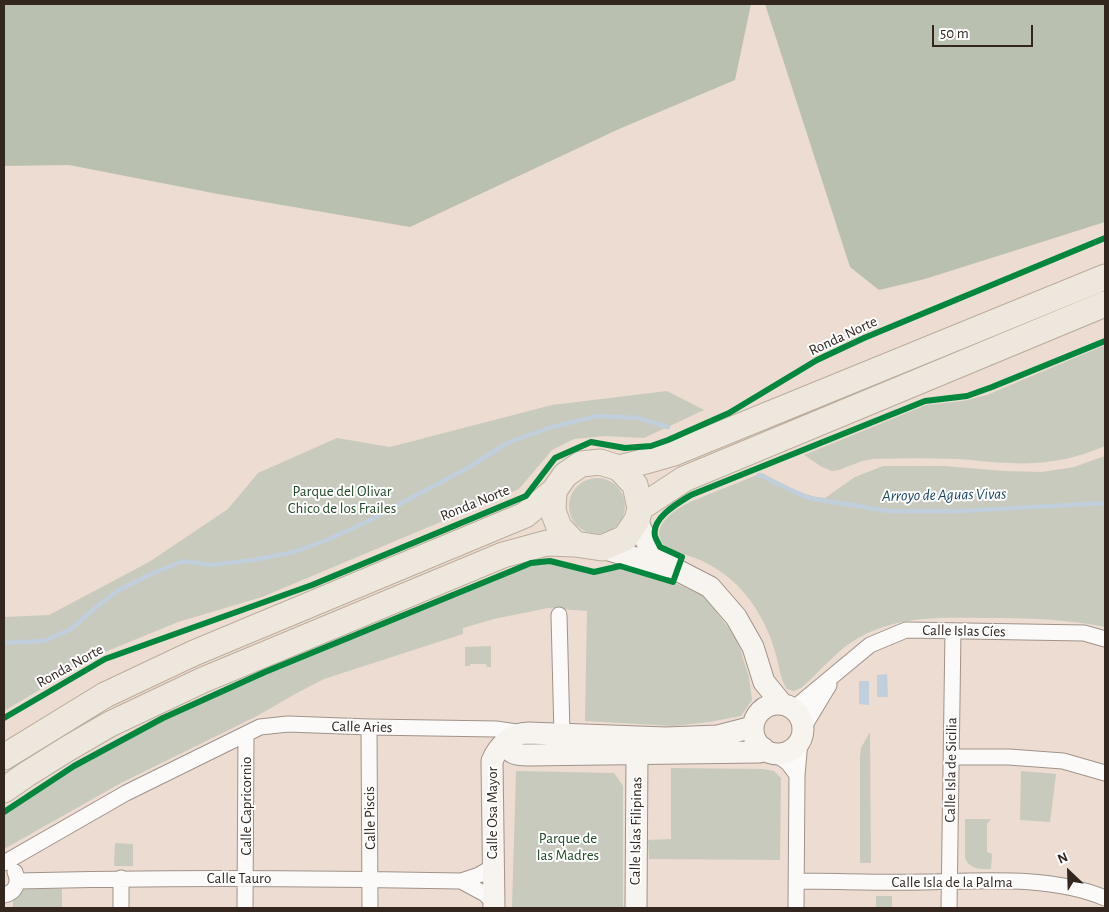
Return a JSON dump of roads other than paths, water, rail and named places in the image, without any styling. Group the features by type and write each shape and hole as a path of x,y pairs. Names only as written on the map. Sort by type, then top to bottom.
{"highway":[{"name":"Ronda Norte","path":"4,758 105,695 194,653 525,515 554,491 565,475 581,464 600,462 619,468 674,453 1105,277"},
{"path":"4,790 67,748 110,724 202,680 503,555 547,543 576,544 602,548 625,538 638,514 684,478 1105,304"},
{"path":"619,468 635,485 638,514"},
{"path":"554,491 553,511 559,527 576,544"}],"main road":[{"path":"638,514 648,546 657,558 710,588 736,617 753,647 764,682 798,714 802,721 801,734 795,746 783,753 769,751 757,743 754,735 764,682"},
{"path":"602,548 676,570"},
{"path":"756,720 766,707 774,704 788,706"},
{"name":"Calle Aries","path":"756,720 718,736 666,738 635,745 519,755 508,749 514,738 562,734 635,745 769,751"},
{"name":"Calle Osa Mayor","path":"494,905 492,761 495,752 514,738"},
{"name":"Calle Islas Filipinas","path":"635,745 636,908"}],"street":[{"path":"559,615 562,734"},
{"name":"Calle Islas Cíes","path":"788,706 835,675 870,645 906,630 1084,633 1105,639"},
{"name":"Calle Isla de Sicilia","path":"949,908 953,631"},
{"name":"Calle Islas Cíes","path":"801,734 835,675"},
{"name":"Calle Aries","path":"4,864 126,793 260,727 288,724 496,728 514,738"},
{"name":"Calle Piscis","path":"369,727 370,908"},
{"name":"Calle Capricornio","path":"245,908 246,734"},
{"path":"796,908 797,775 801,734"},
{"path":"769,751 788,763 797,775"},
{"path":"952,757 1009,757 1063,761 1105,773"},
{"path":"4,864 14,871 18,881 14,890 10,894 4,895"},
{"name":"Calle Tauro","path":"18,881 121,878 245,878 461,882 479,876 492,867"},
{"path":"121,878 121,908"},
{"name":"Calle Isla de la Palma","path":"796,881 1032,882 1072,888 1105,898"},
{"name":"Calle Tauro","path":"461,882 486,894 494,905"}],"water":[{"path":"887,674 888,697 877,697 877,675"},
{"path":"859,681 869,681 869,705 859,704"}],"waterway":[{"name":"Arroyo de Aguas Vivas","path":"4,643 44,641 71,629 119,590 183,561 211,565 253,560 294,552 327,540 366,522 466,469 509,442 552,427 598,416 638,418 668,427"},
{"name":"Arroyo de Aguas Vivas","path":"759,475 808,498 888,511 960,511 1105,503"}],"park label":[{"name":"Parque del Olivar Chico de los Frailes","path":"342,500"},
{"name":"Parque de las Madres","path":"568,846"}]}
